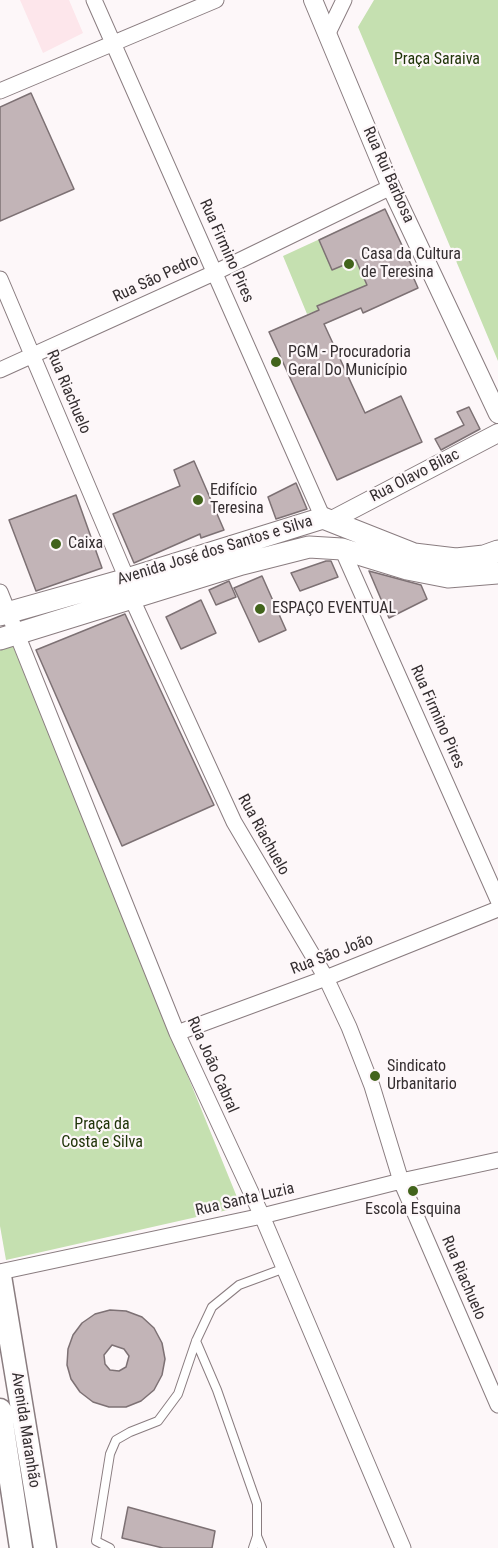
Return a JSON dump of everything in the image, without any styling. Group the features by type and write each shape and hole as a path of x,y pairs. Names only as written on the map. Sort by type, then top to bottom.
{"main road":[{"name":"Avenida José dos Santos e Silva","path":"8,637 130,589 328,519 414,554 456,559 484,556 498,551"},
{"name":"Avenida José dos Santos e Silva","path":"4,614 130,589 309,547 342,549 407,569 448,578 498,573"},
{"name":"Avenida Maranhão","path":"0,1274 45,1548"},
{"name":"Avenida Maranhão","path":"0,1410 21,1548"}],"street":[{"name":"Rua Firmino Pires","path":"94,0 328,519"},
{"path":"0,91 216,0"},
{"name":"Rua Rui Barbosa","path":"313,0 391,188 498,414"},
{"path":"328,33 344,0"},
{"name":"Rua São Pedro","path":"0,370 216,272 391,188"},
{"name":"Rua Riachuelo","path":"0,279 130,589 234,822 326,978 362,1058 401,1181 498,1405"},
{"name":"Rua Olavo Bilac","path":"328,519 498,433"},
{"name":"Rua Firmino Pires","path":"342,549 498,900"},
{"name":"Rua João Cabral","path":"0,592 8,637 177,1033 285,1268 403,1548"},
{"name":"Rua São João","path":"177,1033 326,978 498,909"},
{"name":"Rua Santa Luzia","path":"0,1274 498,1160"}],"lane":[{"path":"110,1548 95,1545 110,1454 116,1440 158,1421 178,1394 195,1341 212,1307 239,1285 285,1268"},
{"path":"195,1341 217,1390 257,1504 257,1536 253,1548"},
{"path":"257,1536 262,1548"}],"shaded area":[{"path":"20,0 69,0 83,33 43,53"}],"green space":[{"name":"Praça Saraiva","path":"374,0 498,0 498,361 358,27"},
{"name":"Casa da Cultura de Teresina","path":"385,209 414,271 411,273 418,288 363,313 360,308 325,324 319,310 307,314 283,256"},
{"name":"Praça da Costa e Silva","path":"13,646 241,1207 6,1260 0,1226 0,649"}],"building":[{"path":"31,93 74,189 0,221 0,107"},
{"path":"385,209 414,271 411,272 418,288 363,313 361,308 324,324 365,413 401,396 422,442 337,480 269,332 319,310 317,306 367,285 356,260 332,270 319,240"},
{"path":"469,407 480,429 441,450 435,439 464,425 457,412"},
{"path":"194,461 224,530 201,538 200,534 134,563 113,514 180,486 174,470"},
{"path":"296,483 307,509 276,519 268,497"},
{"name":"Caixa","path":"76,495 102,568 36,591 9,520"},
{"path":"331,561 338,577 300,591 291,573"},
{"path":"369,571 421,585 427,599 389,618"},
{"name":"ESPAÇO EVENTUAL","path":"262,576 286,630 259,642 234,588"},
{"path":"229,581 236,597 216,605 209,590"},
{"path":"201,600 216,633 181,649 166,617"},
{"path":"125,614 214,805 122,846 36,650"},
{"path":"110,1310 126,1311 142,1317 154,1328 162,1343 165,1359 162,1375 154,1390 141,1401 126,1407 109,1407 93,1402 80,1392 71,1379 67,1365 68,1349 73,1335 82,1323 95,1314","holes":["112,1345 124,1349 129,1356 126,1367 119,1371 110,1370 105,1364 104,1355"]},
{"path":"128,1507 215,1531 212,1548 163,1548 122,1538"}],"place":[{"name":"Casa da Cultura de Teresina","path":"349,264"},
{"name":"PGM - Procuradoria Geral Do Município","path":"276,362"},
{"name":"Edifício Teresina","path":"198,500"},
{"name":"Caixa","path":"56,544"},
{"name":"ESPAÇO EVENTUAL","path":"260,609"},
{"name":"Sindicato Urbanitario","path":"375,1076"},
{"name":"Escola Esquina","path":"413,1191"}]}
